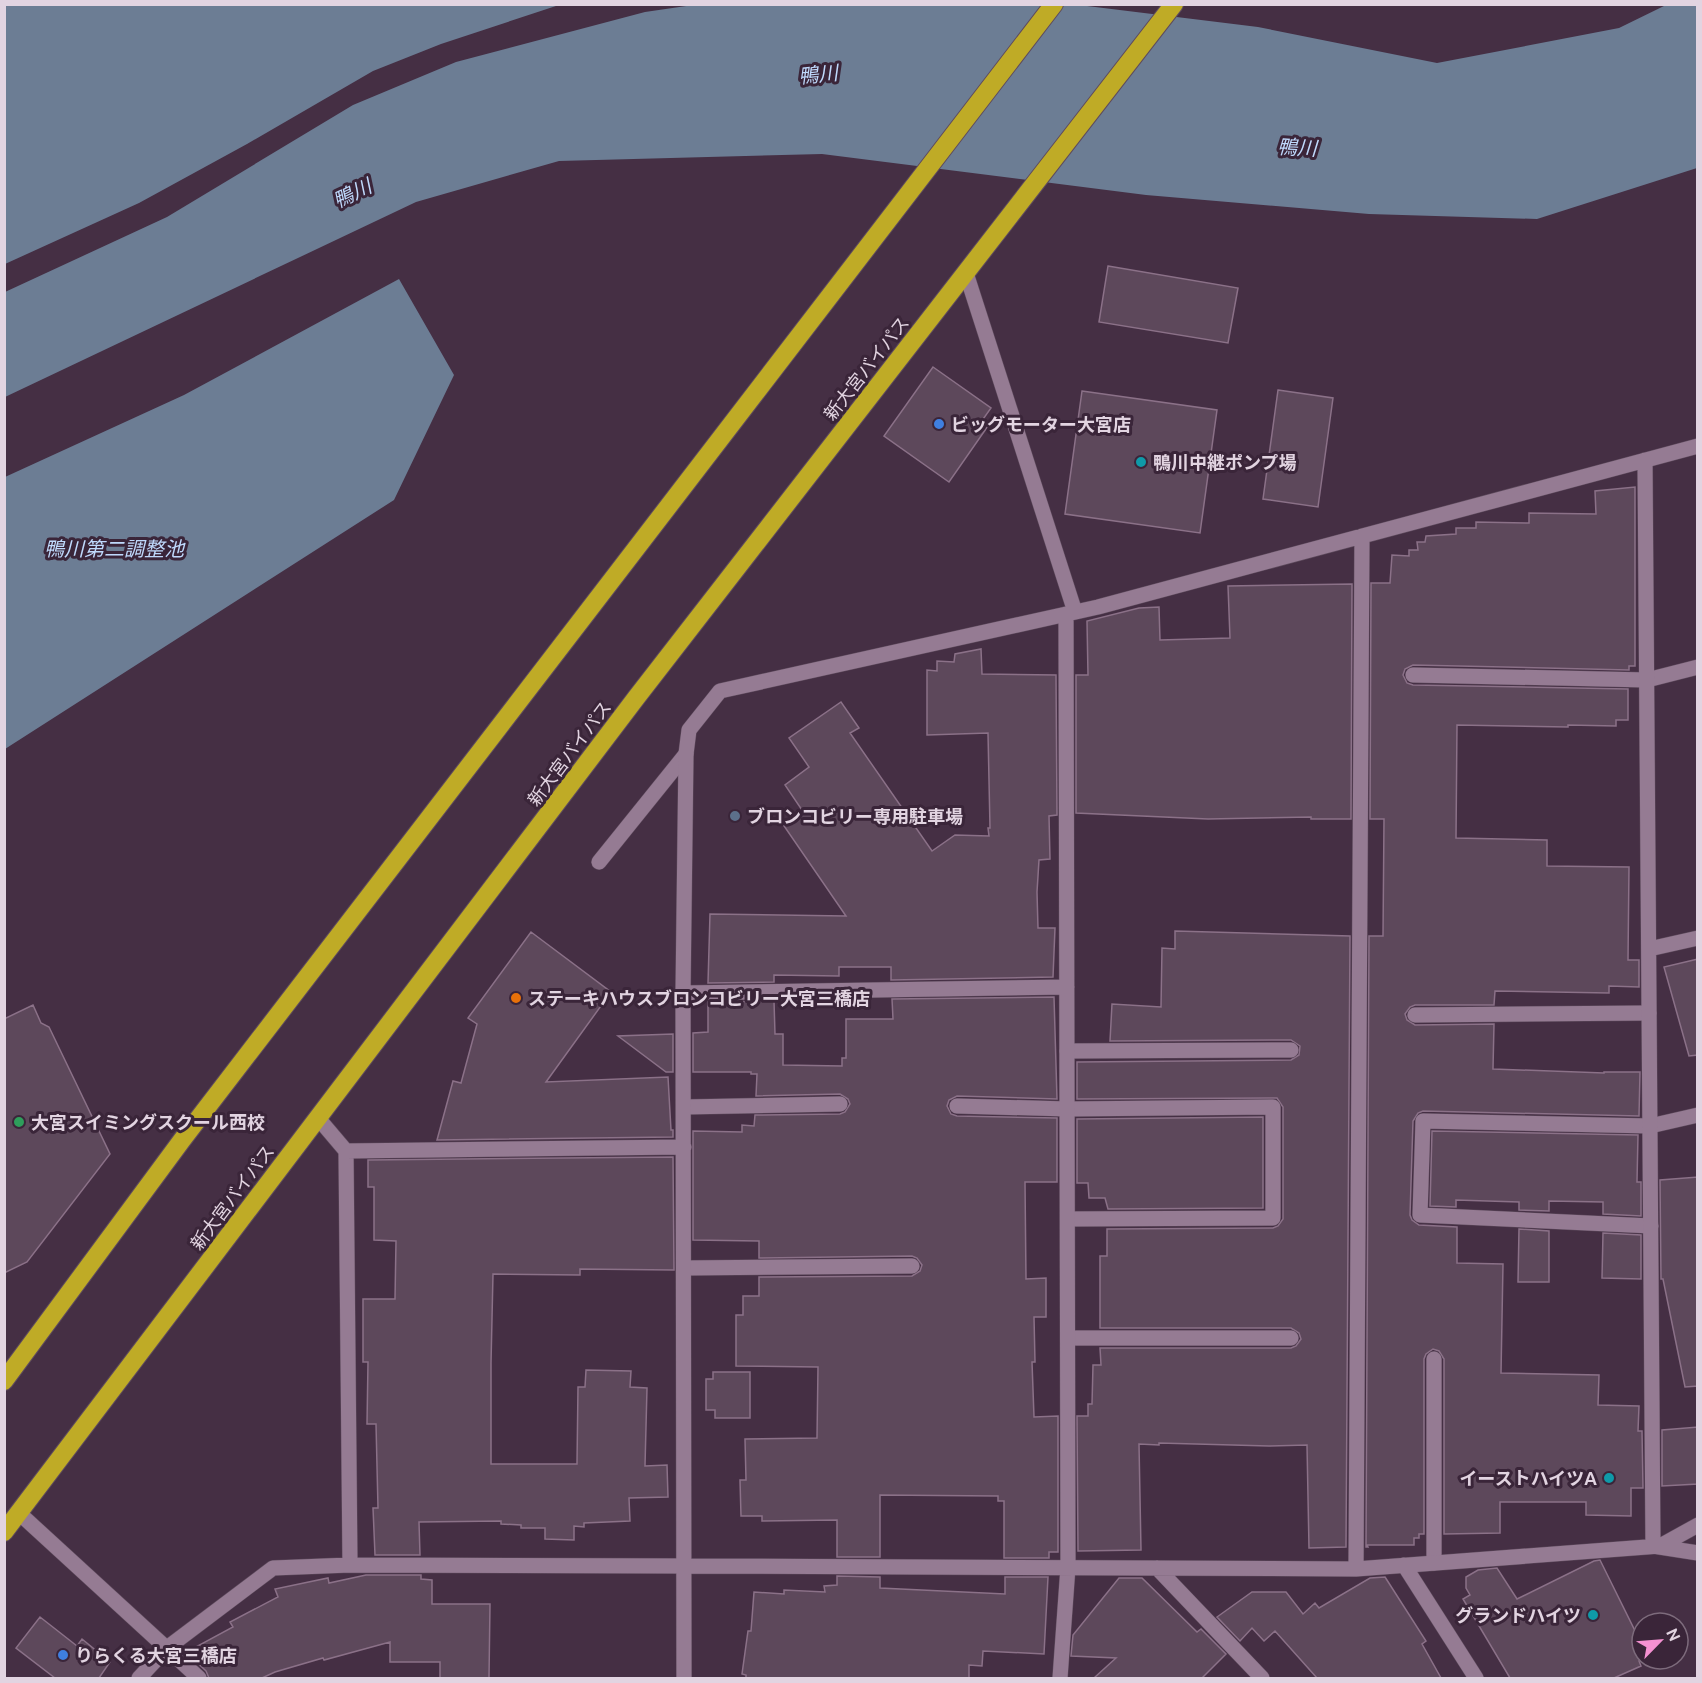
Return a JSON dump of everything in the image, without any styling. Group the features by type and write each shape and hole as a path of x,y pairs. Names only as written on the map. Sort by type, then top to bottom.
{"highway":[{"path":"4,1381 182,1140 1054,4"},
{"name":"新大宮バイパス","path":"4,1532 636,698 1174,4"}],"street":[{"path":"966,273 1070,613 1067,987 1068,1567 1060,1678"},
{"path":"684,1678 683,993 686,754 688,730 720,691 1070,613 1698,446"},
{"path":"1645,460 1653,1546"},
{"path":"1356,1569 1362,536"},
{"path":"1413,675 1647,680 1698,667"},
{"path":"599,862 686,754"},
{"path":"1649,949 1698,938"},
{"path":"683,993 1067,987"},
{"path":"1415,1015 1650,1013"},
{"path":"1067,1051 1291,1050"},
{"path":"684,1107 840,1104"},
{"path":"957,1106 1067,1109 1273,1107 1273,1218 1068,1219"},
{"path":"1651,1226 1420,1215 1423,1121 1650,1126 1698,1116"},
{"path":"318,1118 346,1151 350,1566"},
{"path":"346,1151 684,1147"},
{"path":"684,1268 912,1266"},
{"path":"1068,1338 1291,1338"},
{"path":"1434,1359 1434,1563"},
{"path":"19,1513 199,1678"},
{"path":"140,1678 167,1648 273,1568 685,1566 1356,1569 1660,1546 1698,1525"},
{"path":"1653,1546 1698,1553"},
{"path":"1404,1565 1476,1678"},
{"path":"1156,1568 1262,1678"}],"water":[{"name":"鴨川","path":"700,4 1079,5 1258,27 1437,63 1619,28 1666,5 1697,5 1697,168 1537,219 1369,214 1146,195 822,154 559,161 416,202 5,397 5,292 167,217 353,105 456,62 645,12"},
{"path":"4,5 559,5 441,44 373,71 139,203 5,264"},
{"name":"鴨川第二調整池","path":"399,279 454,375 394,500 5,749 5,477 184,395"}],"building":[{"path":"1108,266 1238,288 1228,343 1099,322"},
{"name":"ビッグモーター大宮店","path":"933,367 991,408 981,422 988,426 949,482 884,436"},
{"path":"1278,390 1333,398 1318,507 1263,499"},
{"name":"鴨川中継ポンプ場","path":"1082,391 1217,410 1200,533 1065,514"},
{"path":"1635,487 1635,666 1629,666 1629,670 1413,665 1405,669 1403,675 1407,683 1413,685 1628,689 1628,720 1616,720 1616,726 1457,725 1456,838 1547,840 1547,866 1629,867 1628,960 1639,960 1639,987 1609,986 1609,993 1495,991 1494,1005 1415,1005 1410,1007 1405,1014 1407,1020 1415,1025 1494,1024 1493,1069 1640,1072 1639,1116 1423,1111 1418,1113 1413,1121 1410,1215 1412,1220 1419,1225 1457,1227 1457,1263 1503,1264 1501,1373 1599,1375 1598,1405 1639,1406 1638,1431 1642,1431 1643,1488 1631,1488 1631,1516 1586,1515 1586,1502 1500,1502 1500,1533 1444,1534 1444,1359 1439,1351 1433,1349 1426,1354 1424,1359 1424,1534 1419,1534 1419,1538 1414,1538 1414,1545 1367,1545 1366,1547 1369,936 1383,936 1384,819 1370,819 1371,583 1390,583 1392,555 1409,556 1409,550 1418,550 1417,542 1425,542 1426,536 1456,534 1456,528 1476,528 1476,522 1529,523 1529,513 1596,514 1595,491"},
{"path":"1352,584 1351,819 1311,819 1311,817 1208,819 1076,813 1076,675 1088,675 1087,621 1139,608 1159,607 1160,640 1230,638 1228,586"},
{"path":"981,649 982,674 1056,675 1057,815 1049,816 1050,859 1039,860 1037,892 1038,928 1055,928 1053,977 891,980 891,967 839,967 839,976 774,975 774,982 708,983 710,914 846,916 782,823 802,810 785,785 809,767 789,738 841,702 859,728 850,733 932,851 955,835 989,836 988,733 927,735 927,670 937,671 937,661 954,662 955,654"},
{"path":"1175,931 1350,936 1346,1547 1309,1548 1307,1445 1159,1443 1159,1445 1139,1444 1141,1550 1078,1551 1077,1416 1088,1416 1088,1404 1092,1404 1093,1365 1101,1365 1100,1348 1291,1348 1296,1346 1301,1339 1299,1333 1291,1328 1100,1328 1100,1256 1107,1256 1107,1229 1273,1228 1278,1226 1283,1219 1283,1107 1277,1098 1077,1099 1077,1062 1291,1060 1299,1055 1300,1046 1291,1040 1110,1041 1112,1004 1161,1007 1162,948 1175,949"},
{"path":"531,932 611,992 546,1082 668,1077 673,1137 437,1140 453,1081 461,1083 477,1024 468,1018"},
{"path":"1698,959 1698,1055 1689,1056 1664,967"},
{"path":"1054,997 1057,1099 957,1096 949,1100 947,1106 951,1114 957,1116 1057,1118 1057,1182 1025,1182 1026,1279 1046,1278 1046,1317 1034,1317 1035,1362 1032,1362 1034,1417 1058,1416 1058,1552 1049,1552 1049,1558 1004,1558 1004,1501 998,1501 998,1496 880,1495 880,1557 837,1557 837,1520 762,1521 762,1516 741,1516 740,1480 746,1480 745,1439 817,1438 818,1367 736,1366 736,1315 743,1315 743,1296 759,1296 759,1277 912,1276 920,1271 922,1265 917,1258 912,1256 759,1258 759,1241 693,1240 693,1131 742,1132 742,1125 754,1126 755,1115 840,1114 845,1112 850,1104 848,1099 840,1094 756,1096 757,1074 751,1074 751,1072 693,1072 693,1033 708,1032 708,1002 774,1001 775,1034 783,1034 783,1065 842,1066 842,1058 846,1058 846,1019 893,1019 892,999"},
{"path":"33,1005 41,1023 49,1027 110,1154 27,1262 4,1273 4,1019"},
{"path":"673,1034 673,1072 666,1072 618,1036"},
{"path":"1263,1117 1263,1208 1108,1209 1105,1198 1089,1198 1088,1183 1077,1183 1077,1119"},
{"path":"1432,1131 1638,1135 1637,1182 1641,1182 1641,1216 1603,1214 1603,1202 1549,1201 1549,1211 1519,1210 1519,1202 1456,1200 1456,1207 1430,1206"},
{"path":"673,1157 674,1270 580,1269 580,1275 493,1274 491,1363 491,1464 577,1464 578,1387 585,1387 586,1370 631,1371 630,1387 647,1388 645,1466 667,1465 668,1497 629,1498 630,1521 584,1523 584,1527 574,1526 574,1540 545,1539 545,1528 521,1528 521,1525 501,1524 501,1521 419,1522 420,1555 375,1555 373,1508 378,1508 376,1424 367,1424 368,1362 363,1362 363,1299 395,1299 396,1241 374,1240 374,1187 368,1187 368,1160"},
{"path":"1698,1177 1698,1386 1685,1387 1663,1279 1661,1279 1660,1180"},
{"path":"1519,1229 1549,1231 1549,1282 1518,1282"},
{"path":"1603,1233 1641,1235 1641,1279 1602,1278"},
{"path":"713,1372 750,1372 750,1418 715,1418 715,1410 706,1410 706,1379 713,1379"},
{"path":"1698,1427 1698,1484 1662,1486 1662,1430"},
{"path":"1600,1560 1630,1621 1630,1671 1614,1678 1510,1678 1463,1599 1470,1595 1466,1588 1466,1577 1478,1570 1497,1568 1517,1599"},
{"path":"366,1575 421,1575 421,1579 432,1580 432,1604 490,1604 489,1678 440,1678 440,1662 390,1662 390,1642 324,1660 323,1658 262,1678 209,1678 206,1671 188,1654 192,1649 233,1627 230,1622 278,1597 275,1589 328,1578 329,1583"},
{"path":"837,1576 880,1577 880,1588 1005,1594 1005,1577 1048,1577 1044,1654 983,1651 982,1666 969,1665 969,1678 746,1678 746,1675 742,1674 748,1631 751,1631 754,1592 784,1594 784,1590 825,1592 824,1586 837,1585"},
{"path":"1385,1577 1426,1641 1422,1644 1441,1678 1317,1678 1275,1631 1264,1641 1252,1628 1240,1641 1217,1617 1252,1592 1286,1592 1303,1614 1315,1603 1319,1608 1370,1578"},
{"path":"1119,1578 1142,1578 1197,1632 1201,1629 1226,1654 1202,1678 1094,1678 1116,1658 1071,1656 1073,1635"},
{"name":"りらくる大宮三橋店","path":"40,1617 77,1646 82,1639 110,1662 99,1678 55,1678 16,1648"}],"place":[{"name":"ビッグモーター大宮店","path":"939,424"},
{"name":"鴨川中継ポンプ場","path":"1141,462"},
{"name":"ブロンコビリー専用駐車場","path":"735,816"},
{"name":"ステーキハウスブロンコビリー大宮三橋店","path":"516,998"},
{"name":"大宮スイミングスクール西校","path":"19,1122"},
{"name":"イーストハイツA","path":"1609,1478"},
{"name":"グランドハイツ","path":"1593,1615"},
{"name":"りらくる大宮三橋店","path":"63,1655"}]}
